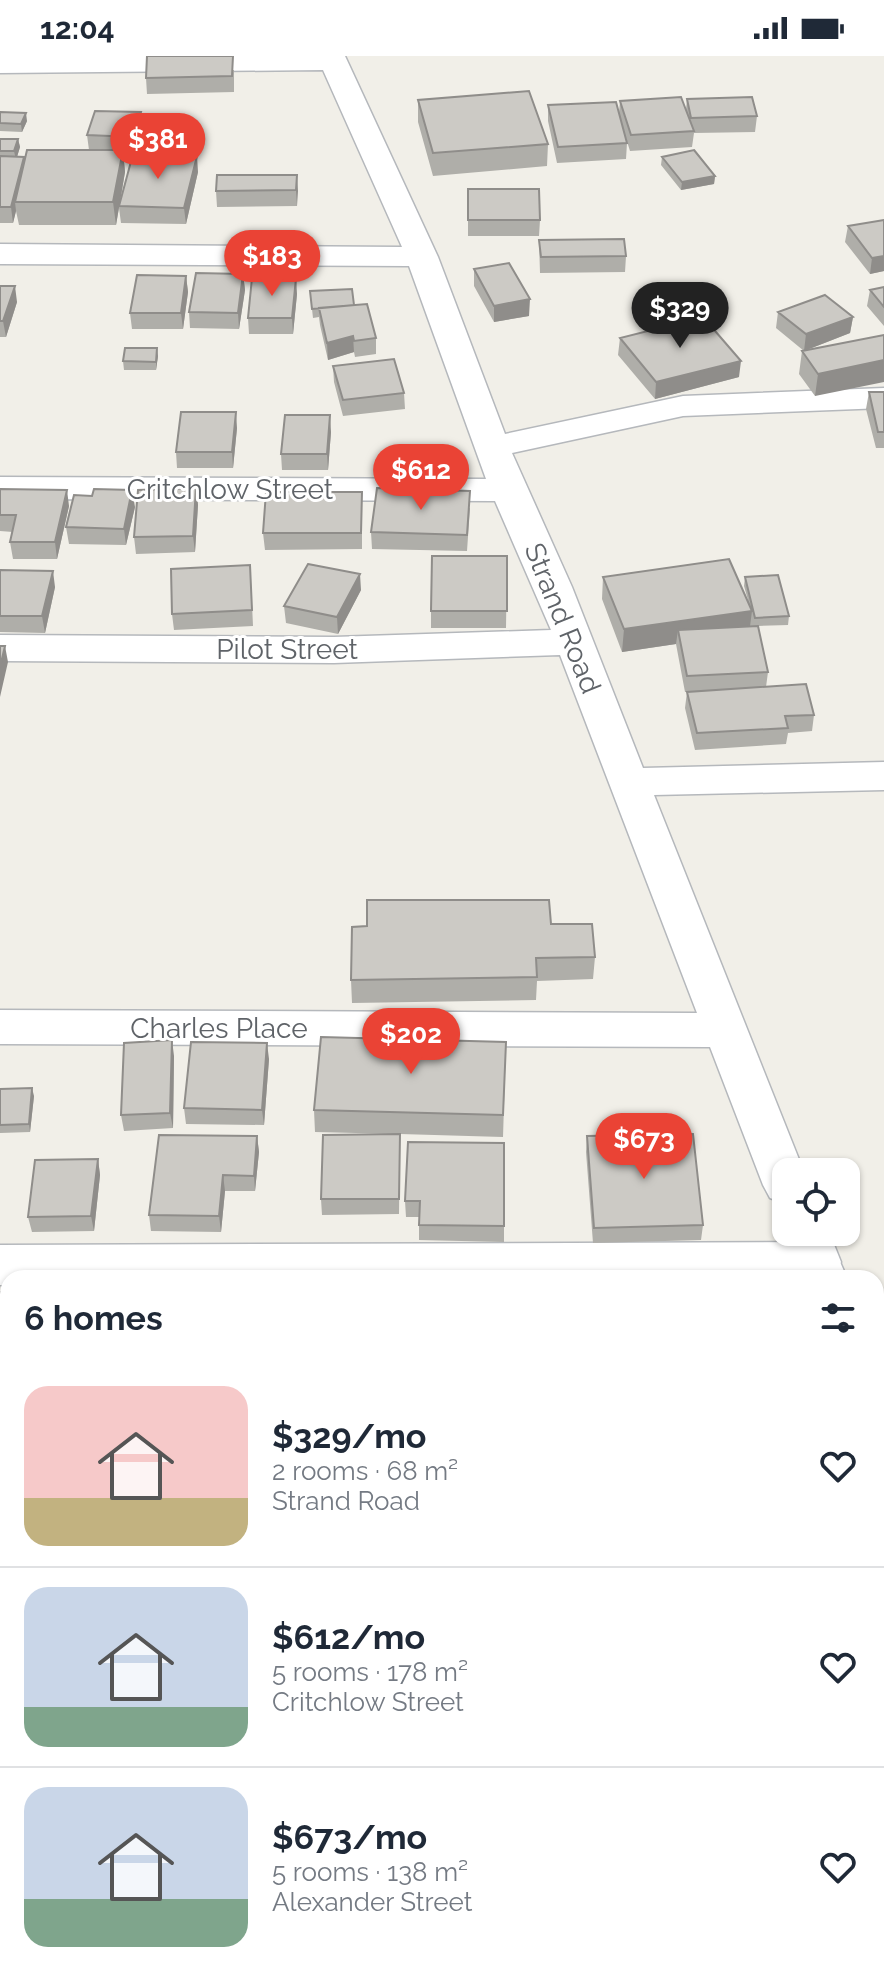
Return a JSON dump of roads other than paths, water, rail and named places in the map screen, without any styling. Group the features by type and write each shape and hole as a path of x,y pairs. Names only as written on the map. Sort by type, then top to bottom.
{"street":[{"path":"0,64 332,58"},
{"name":"Strand Road","path":"332,58 422,257 508,490 553,587 775,1158"},
{"path":"0,254 422,257"},
{"path":"492,447 679,407 761,399 800,402 884,398"},
{"name":"Critchlow Street","path":"0,488 508,490"},
{"name":"Pilot Street","path":"0,648 334,650 573,642"},
{"path":"628,782 884,776"},
{"name":"Charles Place","path":"0,1027 725,1030"},
{"path":"0,1265 815,1257"}]}
